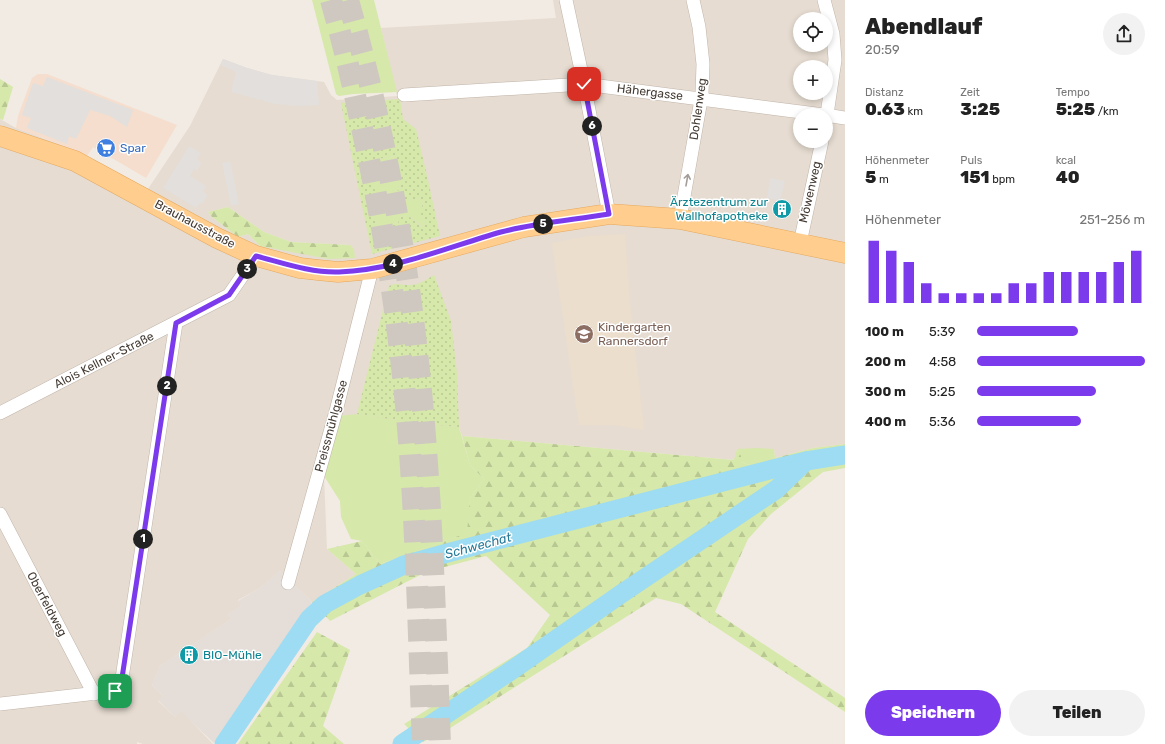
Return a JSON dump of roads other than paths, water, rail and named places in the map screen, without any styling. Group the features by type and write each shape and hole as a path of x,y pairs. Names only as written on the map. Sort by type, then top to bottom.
{"main road":[{"name":"Brauhausstraße","path":"0,136 75,161 217,238 256,256 300,268 338,272 372,269 524,227 609,214 680,219 845,253"}],"street":[{"path":"566,0 609,214"},
{"name":"Dohlenweg","path":"680,219 701,99 703,64 699,27 693,0"},
{"path":"824,0 833,34 835,60 827,108"},
{"name":"Hähergasse","path":"404,95 584,84 793,112"},
{"name":"Hähergasse","path":"833,117 845,118"},
{"name":"Möwenweg","path":"800,243 820,148"},
{"name":"Alois Kellner-Straße","path":"0,413 229,295 256,256"},
{"name":"Preissmühlgasse","path":"288,583 336,411 372,269"},
{"path":"0,704 115,691 122,678 176,323"},
{"name":"Oberfeldweg","path":"0,514 94,694"}],"waterway":[{"name":"Schwechat","path":"224,744 309,619 325,604 360,585 404,565 451,552 773,469 806,461 845,455"},
{"name":"Schwechat","path":"402,744 777,489 806,461"}],"tunnel":[{"path":"331,0 348,64 371,168 386,249 398,330 410,453 423,744"},
{"path":"348,0 372,91 382,138 400,231 414,324 430,511 440,744"}],"place":[{"name":"Spar","path":"106,148"},
{"name":"Ärztezentrum zur Wallhofapotheke","path":"782,209"},
{"name":"Kindergarten Rannersdorf","path":"584,334"},
{"name":"BIO-Mühle","path":"189,655"}]}
